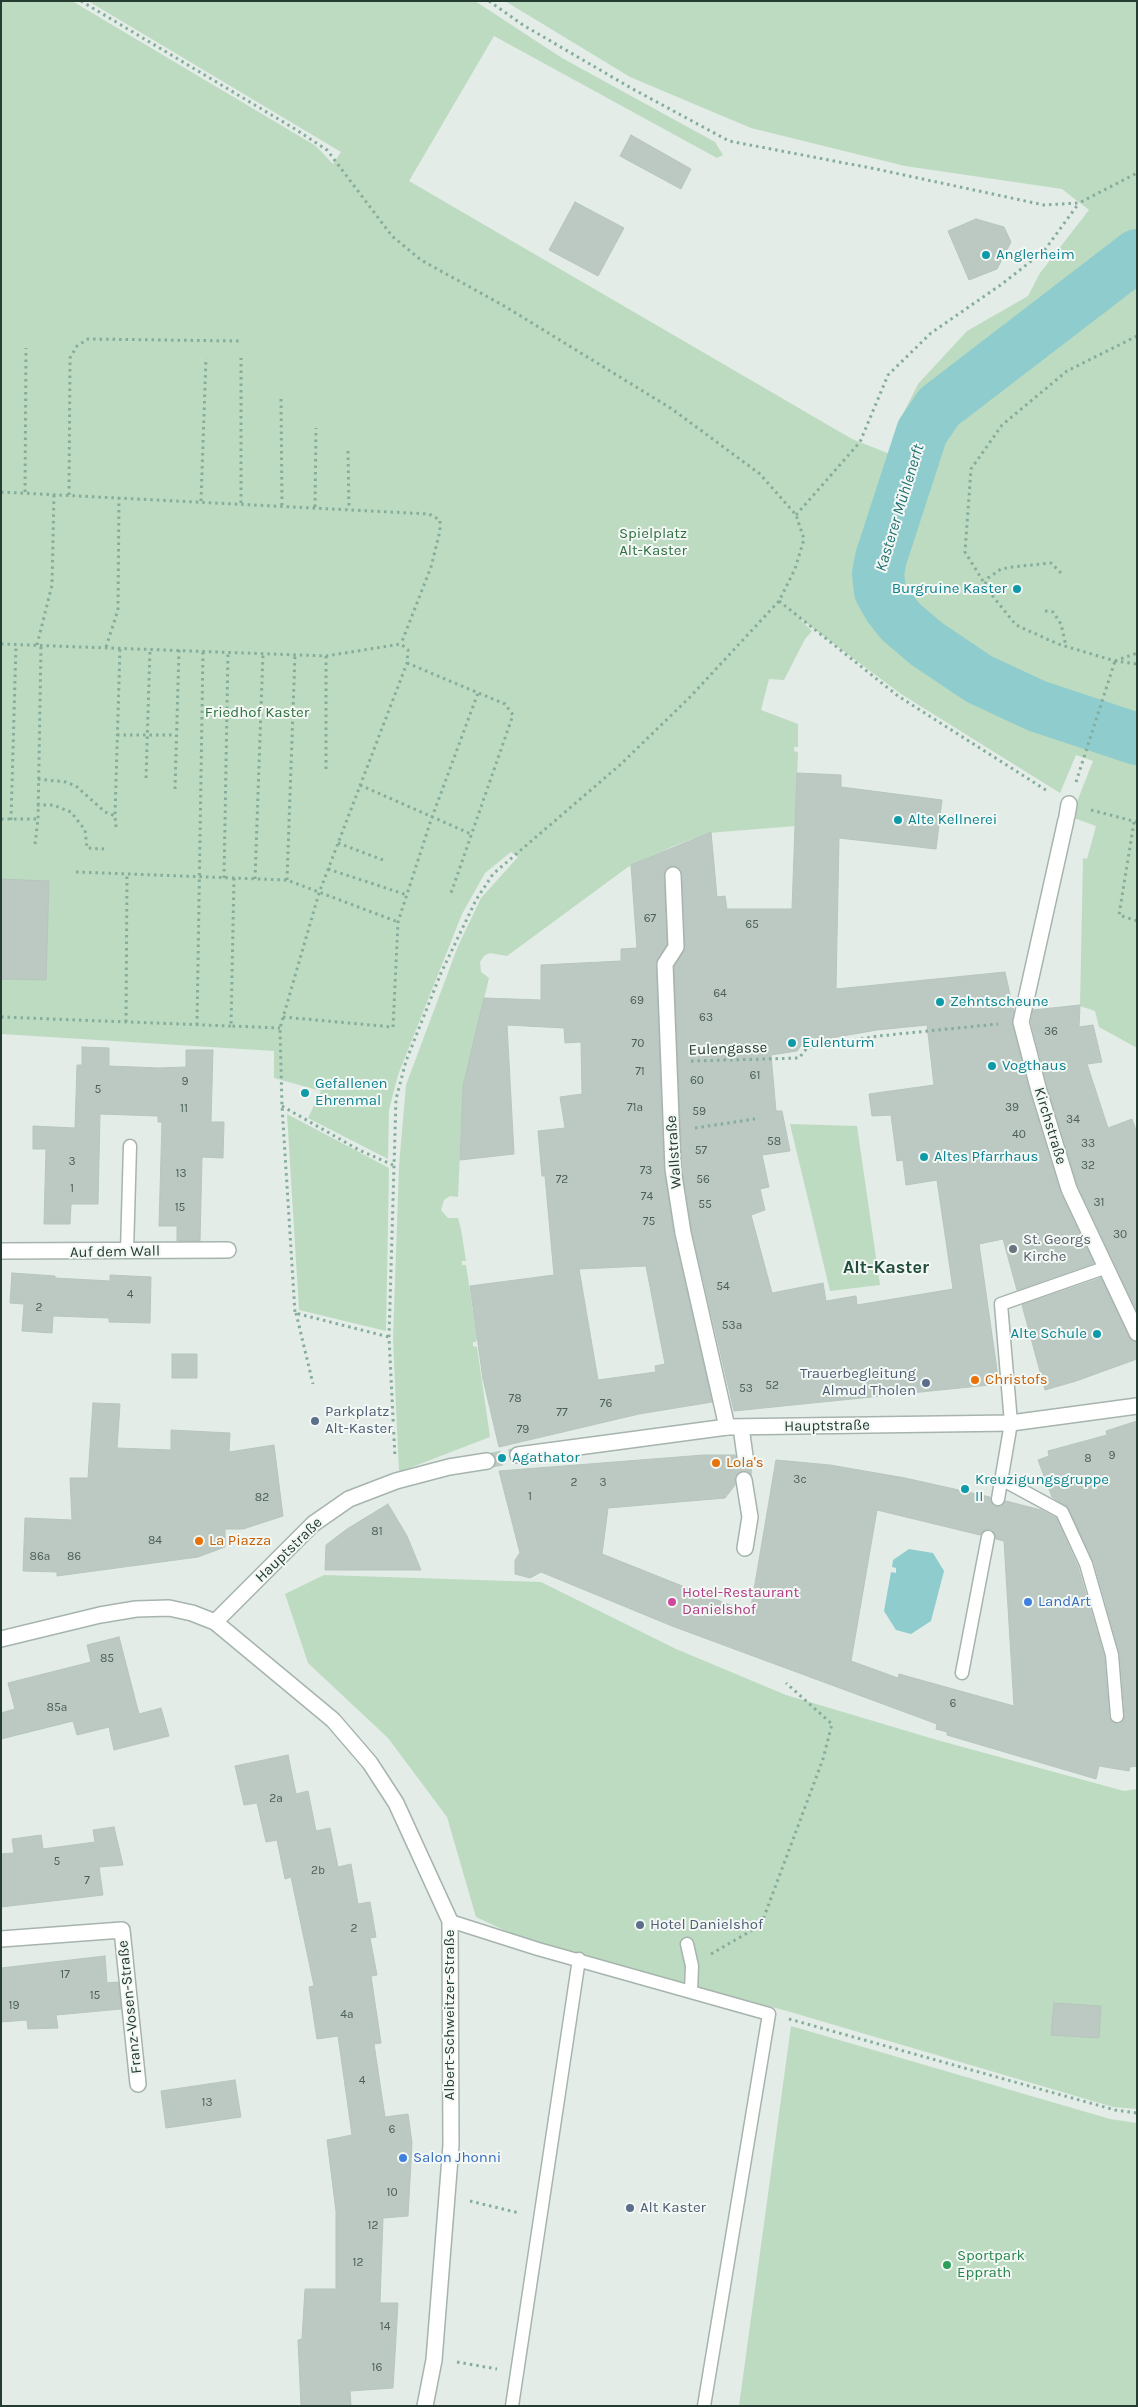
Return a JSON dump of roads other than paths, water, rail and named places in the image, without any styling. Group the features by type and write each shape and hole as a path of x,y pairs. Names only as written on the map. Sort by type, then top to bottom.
{"street":[{"name":"Kirchstraße","path":"1067,813 1021,1022 1069,1189 1137,1333"},
{"name":"Wallstraße","path":"673,876 676,947 665,964 674,1169 683,1233 734,1427 745,1456"},
{"name":"Auf dem Wall","path":"1,1251 228,1250"},
{"name":"Hauptstraße","path":"518,1455 734,1427 1011,1423 1137,1406"},
{"name":"Hauptstraße","path":"215,1622 313,1524 349,1499 396,1481 449,1467 486,1461"},
{"path":"744,1480 750,1517 745,1548"},
{"path":"1,1639 100,1615 136,1609 168,1608 215,1622"},
{"name":"Albert-Schweitzer-Straße","path":"215,1622 334,1720 370,1764 396,1803 450,1921 451,2145 434,2360 425,2406"},
{"name":"Franz-Vosen-Straße","path":"1,1939 122,1930 138,2084"}],"lane":[{"path":"127,1251 130,1146"},
{"path":"998,1499 1011,1423 1001,1304 1107,1266"},
{"path":"1001,1479 1062,1512 1086,1564 1112,1655 1117,1716"},
{"path":"962,1673 988,1537"},
{"path":"450,1921 538,1949 769,2014 704,2406"},
{"path":"687,1944 692,1966 691,1991"},
{"path":"512,2406 579,1959"}],"water":[{"path":"909,1549 933,1553 944,1571 931,1621 911,1634 896,1630 884,1611 891,1572 896,1573 896,1568 892,1567 893,1560"}],"waterway":[{"name":"Kasterer Mühlenerft","path":"1137,255 939,407 922,432 881,558 878,574 880,591 889,607 901,622 927,644 979,679 1037,706 1137,739"}],"tunnel":[{"path":"487,1461 518,1455"},
{"path":"744,1480 745,1456"}],"place":[{"name":"Anglerheim","path":"986,255"},
{"name":"Burgruine Kaster","path":"1017,589"},
{"name":"Alte Kellnerei","path":"898,820"},
{"name":"Zehntscheune","path":"940,1002"},
{"name":"Eulenturm","path":"792,1043"},
{"name":"Vogthaus","path":"992,1066"},
{"name":"Gefallenen Ehrenmal","path":"305,1093"},
{"name":"Altes Pfarrhaus","path":"924,1157"},
{"name":"St. Georgs Kirche","path":"1013,1249"},
{"name":"Alte Schule","path":"1097,1334"},
{"name":"Christofs","path":"975,1380"},
{"name":"Trauerbegleitung Almud Tholen","path":"926,1383"},
{"name":"Parkplatz Alt-Kaster","path":"315,1421"},
{"name":"Agathator","path":"502,1458"},
{"name":"Lola's","path":"716,1463"},
{"name":"Kreuzigungsgruppe II","path":"965,1489"},
{"name":"La Piazza","path":"199,1541"},
{"name":"Hotel-Restaurant Danielshof","path":"672,1602"},
{"name":"LandArt","path":"1028,1602"},
{"name":"Hotel Danielshof","path":"640,1925"},
{"name":"Salon Jhonni","path":"403,2158"},
{"name":"Alt Kaster","path":"630,2208"},
{"name":"Sportpark Epprath","path":"947,2265"}],"district":[{"name":"Alt-Kaster","path":"886,1268"}],"park label":[{"name":"Spielplatz Alt-Kaster","path":"653,542"},
{"name":"Friedhof Kaster","path":"257,713"}]}
